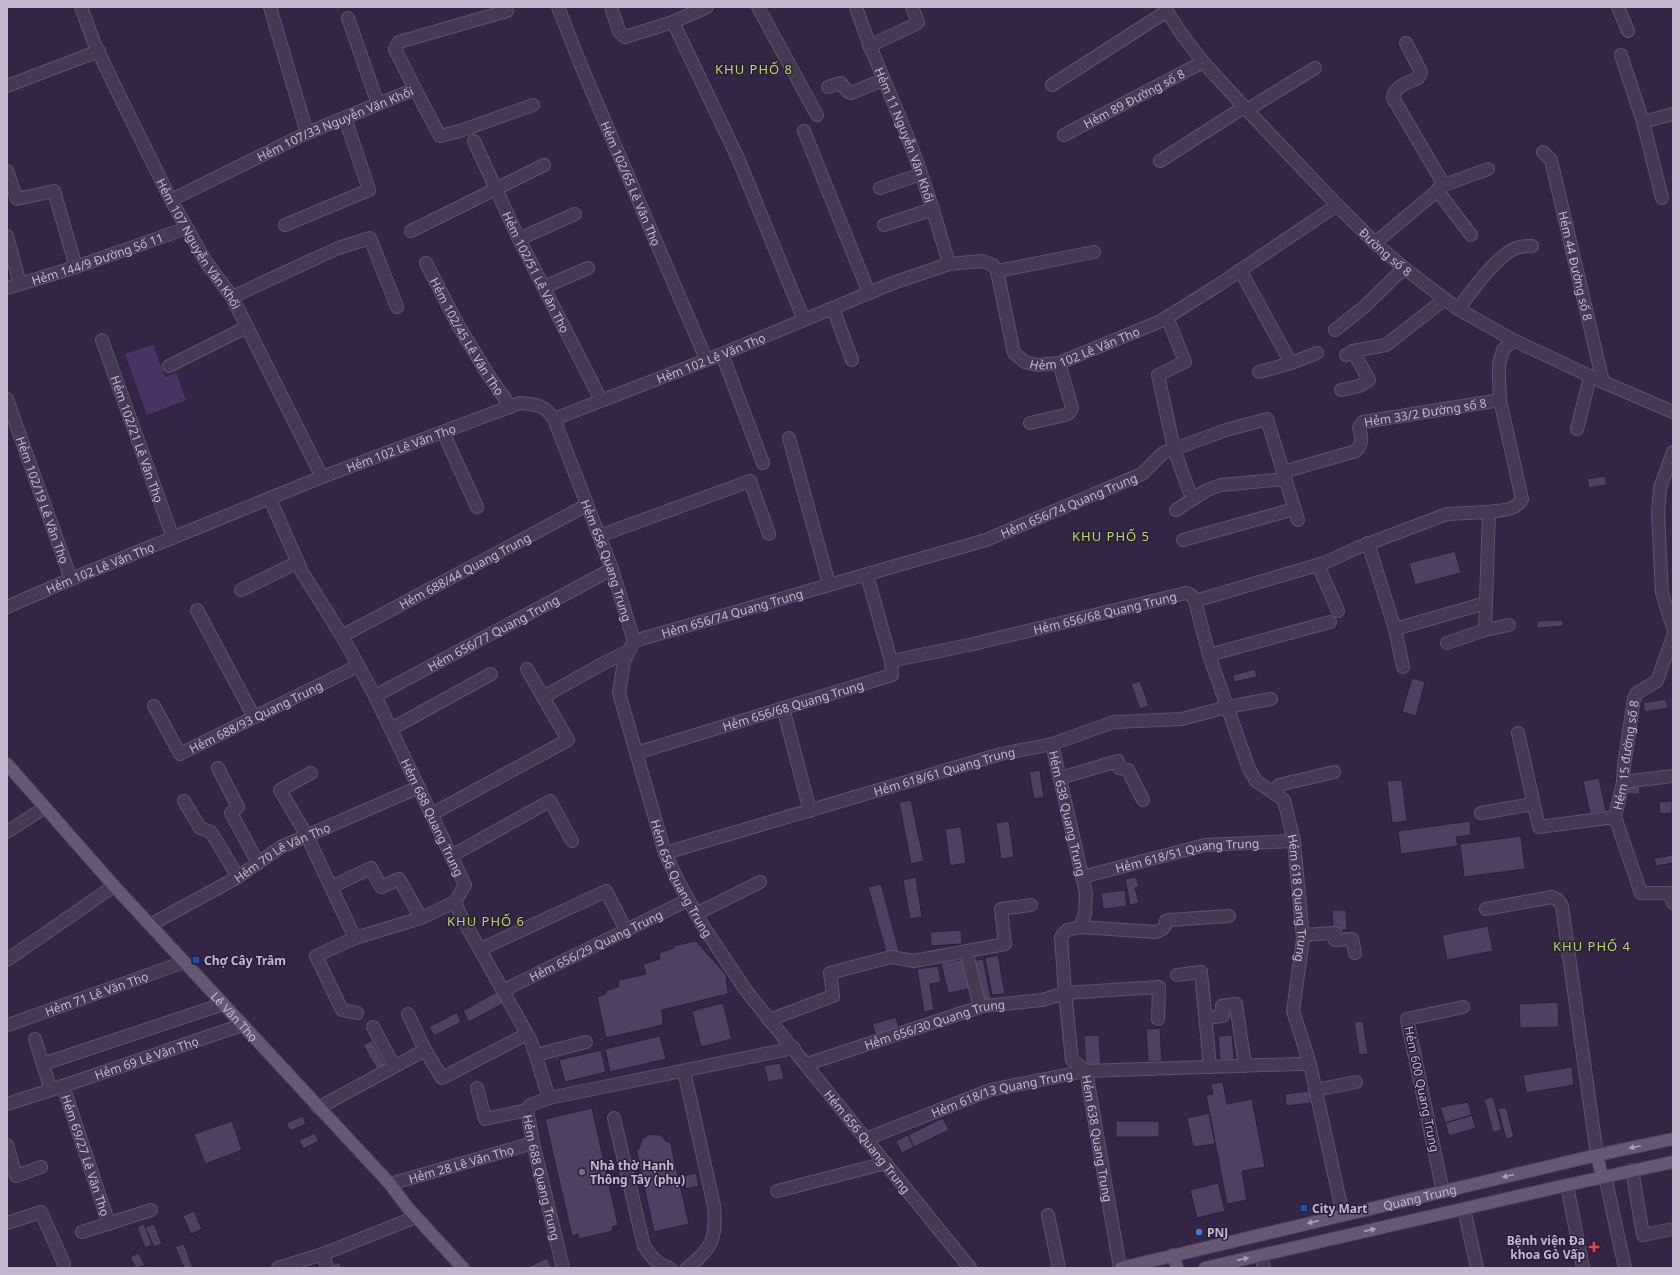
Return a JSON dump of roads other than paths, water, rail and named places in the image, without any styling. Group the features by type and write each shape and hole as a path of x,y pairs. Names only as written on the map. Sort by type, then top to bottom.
{"main road":[{"name":"Lê Văn Thọ","path":"7,764 114,886 390,1184 416,1217 463,1268"},
{"name":"Quang Trung","path":"1120,1268 1597,1155 1673,1139"},
{"path":"1597,1155 1603,1177"},
{"name":"Quang Trung","path":"1205,1268 1464,1208 1673,1162"},
{"path":"1173,1255 1177,1268"}],"street":[{"name":"Hẻm 107 Nguyễn Văn Khối","path":"81,7 98,51 171,200 206,262 232,297 322,477"},
{"path":"270,7 307,133"},
{"name":"Hẻm 102/65 Lê Văn Thọ","path":"558,7 582,68 706,359"},
{"path":"611,7 619,31 625,37 673,22 708,7"},
{"path":"758,7 817,115"},
{"name":"Hẻm 11 Nguyễn Văn Khối","path":"856,7 869,46 921,174 949,264"},
{"path":"869,46 916,24 918,22 918,18 912,7"},
{"path":"1618,7 1628,31"},
{"path":"1052,86 1165,9"},
{"name":"Đường số 8","path":"1165,9 1203,62 1245,108 1337,205 1375,243 1404,268 1458,309 1512,340 1590,377 1673,412"},
{"name":"Hẻm 107/33 Nguyễn Văn Khối","path":"171,200 307,133 415,89 395,49 399,42 507,11"},
{"path":"348,18 378,104"},
{"path":"673,22 737,156 804,320"},
{"path":"1406,43 1421,72 1418,78 1397,88 1394,92 1393,98 1440,187 1471,235"},
{"path":"7,86 98,51"},
{"path":"1621,55 1643,122 1662,198"},
{"name":"Hẻm 89 Đường số 8","path":"1064,135 1203,62"},
{"path":"1160,161 1245,108 1316,68"},
{"path":"828,87 841,82 847,91 851,93 883,80"},
{"path":"415,89 440,136 460,131 533,105"},
{"path":"1643,122 1673,114"},
{"path":"285,225 369,190 345,118"},
{"path":"804,131 869,293"},
{"name":"Hẻm 102/51 Lê Văn Thọ","path":"474,142 518,237 601,400"},
{"name":"Hẻm 44 Đường số 8","path":"1543,152 1551,160 1603,382"},
{"path":"411,231 544,165"},
{"path":"1375,243 1440,187 1488,169"},
{"path":"7,171 17,200 54,192 76,267"},
{"path":"880,188 921,174"},
{"name":"Hẻm 102 Lê Văn Thọ","path":"7,607 71,579 322,477 520,403 537,404 548,409 554,419 722,354 869,293 949,264 982,261 993,265 997,271 1014,353 1025,362 1037,365 1059,363 1161,321 1337,205"},
{"path":"884,225 933,209"},
{"path":"518,237 575,214"},
{"name":"Hẻm 144/9 Đường Số 11","path":"7,288 76,267 187,228"},
{"path":"7,236 20,284"},
{"path":"232,297 338,248 370,238 397,307"},
{"path":"1458,309 1482,278 1505,256 1516,248 1532,246"},
{"path":"997,271 1094,252"},
{"name":"Hẻm 102/45 Lê Văn Thọ","path":"426,263 458,325 489,376 511,407"},
{"path":"544,287 588,268"},
{"path":"1335,330 1364,307 1404,268"},
{"path":"1240,270 1291,364"},
{"path":"1341,390 1359,386 1369,380 1349,353 1386,345 1445,299"},
{"path":"833,308 852,360"},
{"path":"1167,317 1185,362 1158,375 1174,449 1189,491"},
{"path":"169,366 247,327"},
{"name":"Hẻm 102/21 Lê Văn Thọ","path":"102,340 173,538"},
{"path":"1500,400 1499,364 1503,350 1512,340"},
{"path":"1258,372 1291,364 1317,353"},
{"path":"722,354 764,463"},
{"path":"1030,422 1065,415 1072,408 1059,363"},
{"path":"1577,429 1590,377"},
{"name":"Hẻm 102/19 Lê Văn Thọ","path":"7,399 71,579"},
{"name":"Hẻm 33/2 Đường số 8","path":"1176,510 1208,490 1220,485 1284,475 1356,451 1361,445 1362,439 1359,427 1363,422 1500,400"},
{"name":"Hẻm 656/68 Quang Trung","path":"636,753 892,675 891,661 969,645 1186,593 1191,595 1194,601 1318,565 1368,543 1447,514 1489,512 1514,508 1522,499 1500,400"},
{"name":"Hẻm 656/74 Quang Trung","path":"543,697 631,646 829,584 867,575 986,540 1142,474 1163,453 1226,430 1266,418 1298,520"},
{"name":"Hẻm 656 Quang Trung","path":"554,419 612,569 631,646 624,661 619,694 665,853 688,900 747,992 794,1048 970,1268"},
{"path":"442,432 477,507"},
{"path":"789,438 829,584"},
{"path":"1673,452 1660,488 1658,512 1662,593 1673,628"},
{"path":"599,536 750,481 769,534"},
{"name":"Hẻm 688 Quang Trung","path":"270,499 298,562 342,636 375,696 465,885 455,902"},
{"name":"Hẻm 688/44 Quang Trung","path":"342,636 587,505"},
{"path":"1183,540 1294,508"},
{"path":"1485,630 1489,512"},
{"path":"1368,543 1395,629 1403,667"},
{"path":"241,590 298,562"},
{"path":"1318,565 1338,611"},
{"name":"Hẻm 656/77 Quang Trung","path":"375,696 612,569"},
{"path":"867,575 891,661"},
{"name":"Hẻm 618 Quang Trung","path":"1194,601 1209,655 1249,768 1256,781 1276,793 1284,800 1294,841 1303,935 1293,1011 1310,1064 1343,1215"},
{"path":"1395,629 1486,603"},
{"path":"197,610 254,717"},
{"path":"1209,655 1330,622"},
{"path":"1447,643 1485,630 1509,625"},
{"name":"Hẻm 15 đường số 8","path":"1615,817 1623,782 1634,699 1638,693 1657,681 1672,641"},
{"name":"Hẻm 688/93 Quang Trung","path":"154,706 180,754 358,666"},
{"path":"432,814 568,740 527,669"},
{"path":"391,729 491,674"},
{"name":"Hẻm 618/61 Quang Trung","path":"665,853 1001,754 1052,744 1114,722 1182,719 1227,707 1271,699"},
{"path":"783,708 810,811"},
{"path":"1518,732 1539,827 1615,817 1641,893 1672,896"},
{"name":"Hẻm 638 Quang Trung","path":"1052,744 1086,893 1085,914 1080,927 1067,930 1061,937 1072,1060 1086,1071 1120,1268"},
{"path":"1060,778 1118,761 1119,768 1128,770 1143,800"},
{"path":"218,768 238,807 231,813 258,863"},
{"path":"1276,793 1279,785 1334,772"},
{"path":"311,773 280,790 307,836 355,938"},
{"path":"1623,782 1673,776"},
{"name":"Hẻm 70 Lê Văn Thọ","path":"150,925 238,877 281,847 419,787"},
{"path":"184,801 200,828 211,832 238,877"},
{"path":"451,856 550,801 572,841"},
{"path":"1481,813 1534,804"},
{"path":"7,832 44,808"},
{"name":"Hẻm 618/51 Quang Trung","path":"1082,877 1204,845 1294,841"},
{"path":"331,887 370,868 381,887 399,879 421,918"},
{"path":"696,914 760,882"},
{"path":"7,960 114,886"},
{"path":"481,949 606,892 626,930"},
{"path":"1486,909 1552,897 1558,900 1562,906 1597,1155"},
{"name":"Hẻm 656/29 Quang Trung","path":"504,990 688,900"},
{"path":"358,1012 342,1010 316,956 355,938 421,918 455,902 527,1034 536,1055 549,1098"},
{"path":"770,1020 833,996 830,973 891,957 914,961 1005,944 1001,909 1031,905"},
{"path":"1080,927 1155,932 1162,931 1165,927 1166,921 1169,920 1229,916"},
{"path":"1303,935 1335,933 1336,940 1352,939 1355,953"},
{"path":"966,951 980,1007"},
{"name":"Hẻm 71 Lê Văn Thọ","path":"8,1025 184,962"},
{"path":"1177,975 1201,972 1210,1067"},
{"name":"Hẻm 656/30 Quang Trung","path":"806,1064 980,1007 1042,1000 1065,993 1159,987 1158,1019"},
{"path":"43,1064 222,1004"},
{"path":"1206,1018 1223,1016 1222,1006 1236,1004 1245,1066"},
{"name":"Hẻm 600 Quang Trung","path":"1443,1192 1407,1019 1463,1007"},
{"path":"408,1014 425,1050 442,1078 527,1034"},
{"name":"Hẻm 69 Lê Văn Thọ","path":"7,1104 242,1025"},
{"path":"373,1027 394,1066"},
{"path":"35,1039 43,1064 57,1088"},
{"path":"536,1055 586,1042"},
{"name":"Hẻm 688 Quang Trung","path":"563,1268 533,1143 527,1110 530,1105 549,1098 794,1048"},
{"path":"318,1108 425,1050"},
{"name":"Hẻm 618/13 Quang Trung","path":"866,1139 990,1090 1086,1071 1310,1064"},
{"path":"684,1071 714,1206 715,1220 714,1233 708,1249 697,1262 687,1268"},
{"path":"1316,1090 1356,1082"},
{"name":"Hẻm 69/27 Lê Văn Thọ","path":"57,1088 109,1224"},
{"path":"477,1088 485,1119 527,1110"},
{"path":"614,1118 644,1246 656,1261 664,1267 670,1268"},
{"name":"Hẻm 28 Lê Văn Thọ","path":"390,1184 533,1143"},
{"path":"7,1145 16,1176 41,1167"},
{"path":"777,1191 886,1163"},
{"path":"1632,1170 1643,1235 1673,1228"},
{"path":"1603,1177 1625,1268"},
{"path":"1567,1185 1583,1268"},
{"path":"1464,1208 1477,1268"},
{"name":"Hẻm 69/27 Lê Văn Thọ","path":"82,1232 152,1210"},
{"path":"7,1223 41,1212 64,1264"},
{"path":"1048,1215 1059,1268"},
{"path":"278,1268 323,1254 416,1217"},
{"path":"323,1254 327,1268"},
{"path":"1261,1255 1264,1268"}],"place":[{"name":"Chợ Cây Trâm","path":"196,960"},
{"name":"Nhà thờ Hạnh Thông Tây (phụ)","path":"582,1172"},
{"name":"City Mart","path":"1304,1208"},
{"name":"PNJ","path":"1199,1232"},
{"name":"Bệnh viện Đa khoa Gò Vấp","path":"1594,1247"}],"district":[{"name":"KHU PHỐ 8","path":"754,69"},
{"name":"KHU PHỐ 5","path":"1111,536"},
{"name":"KHU PHỐ 6","path":"486,921"},
{"name":"KHU PHỐ 4","path":"1592,946"}]}
